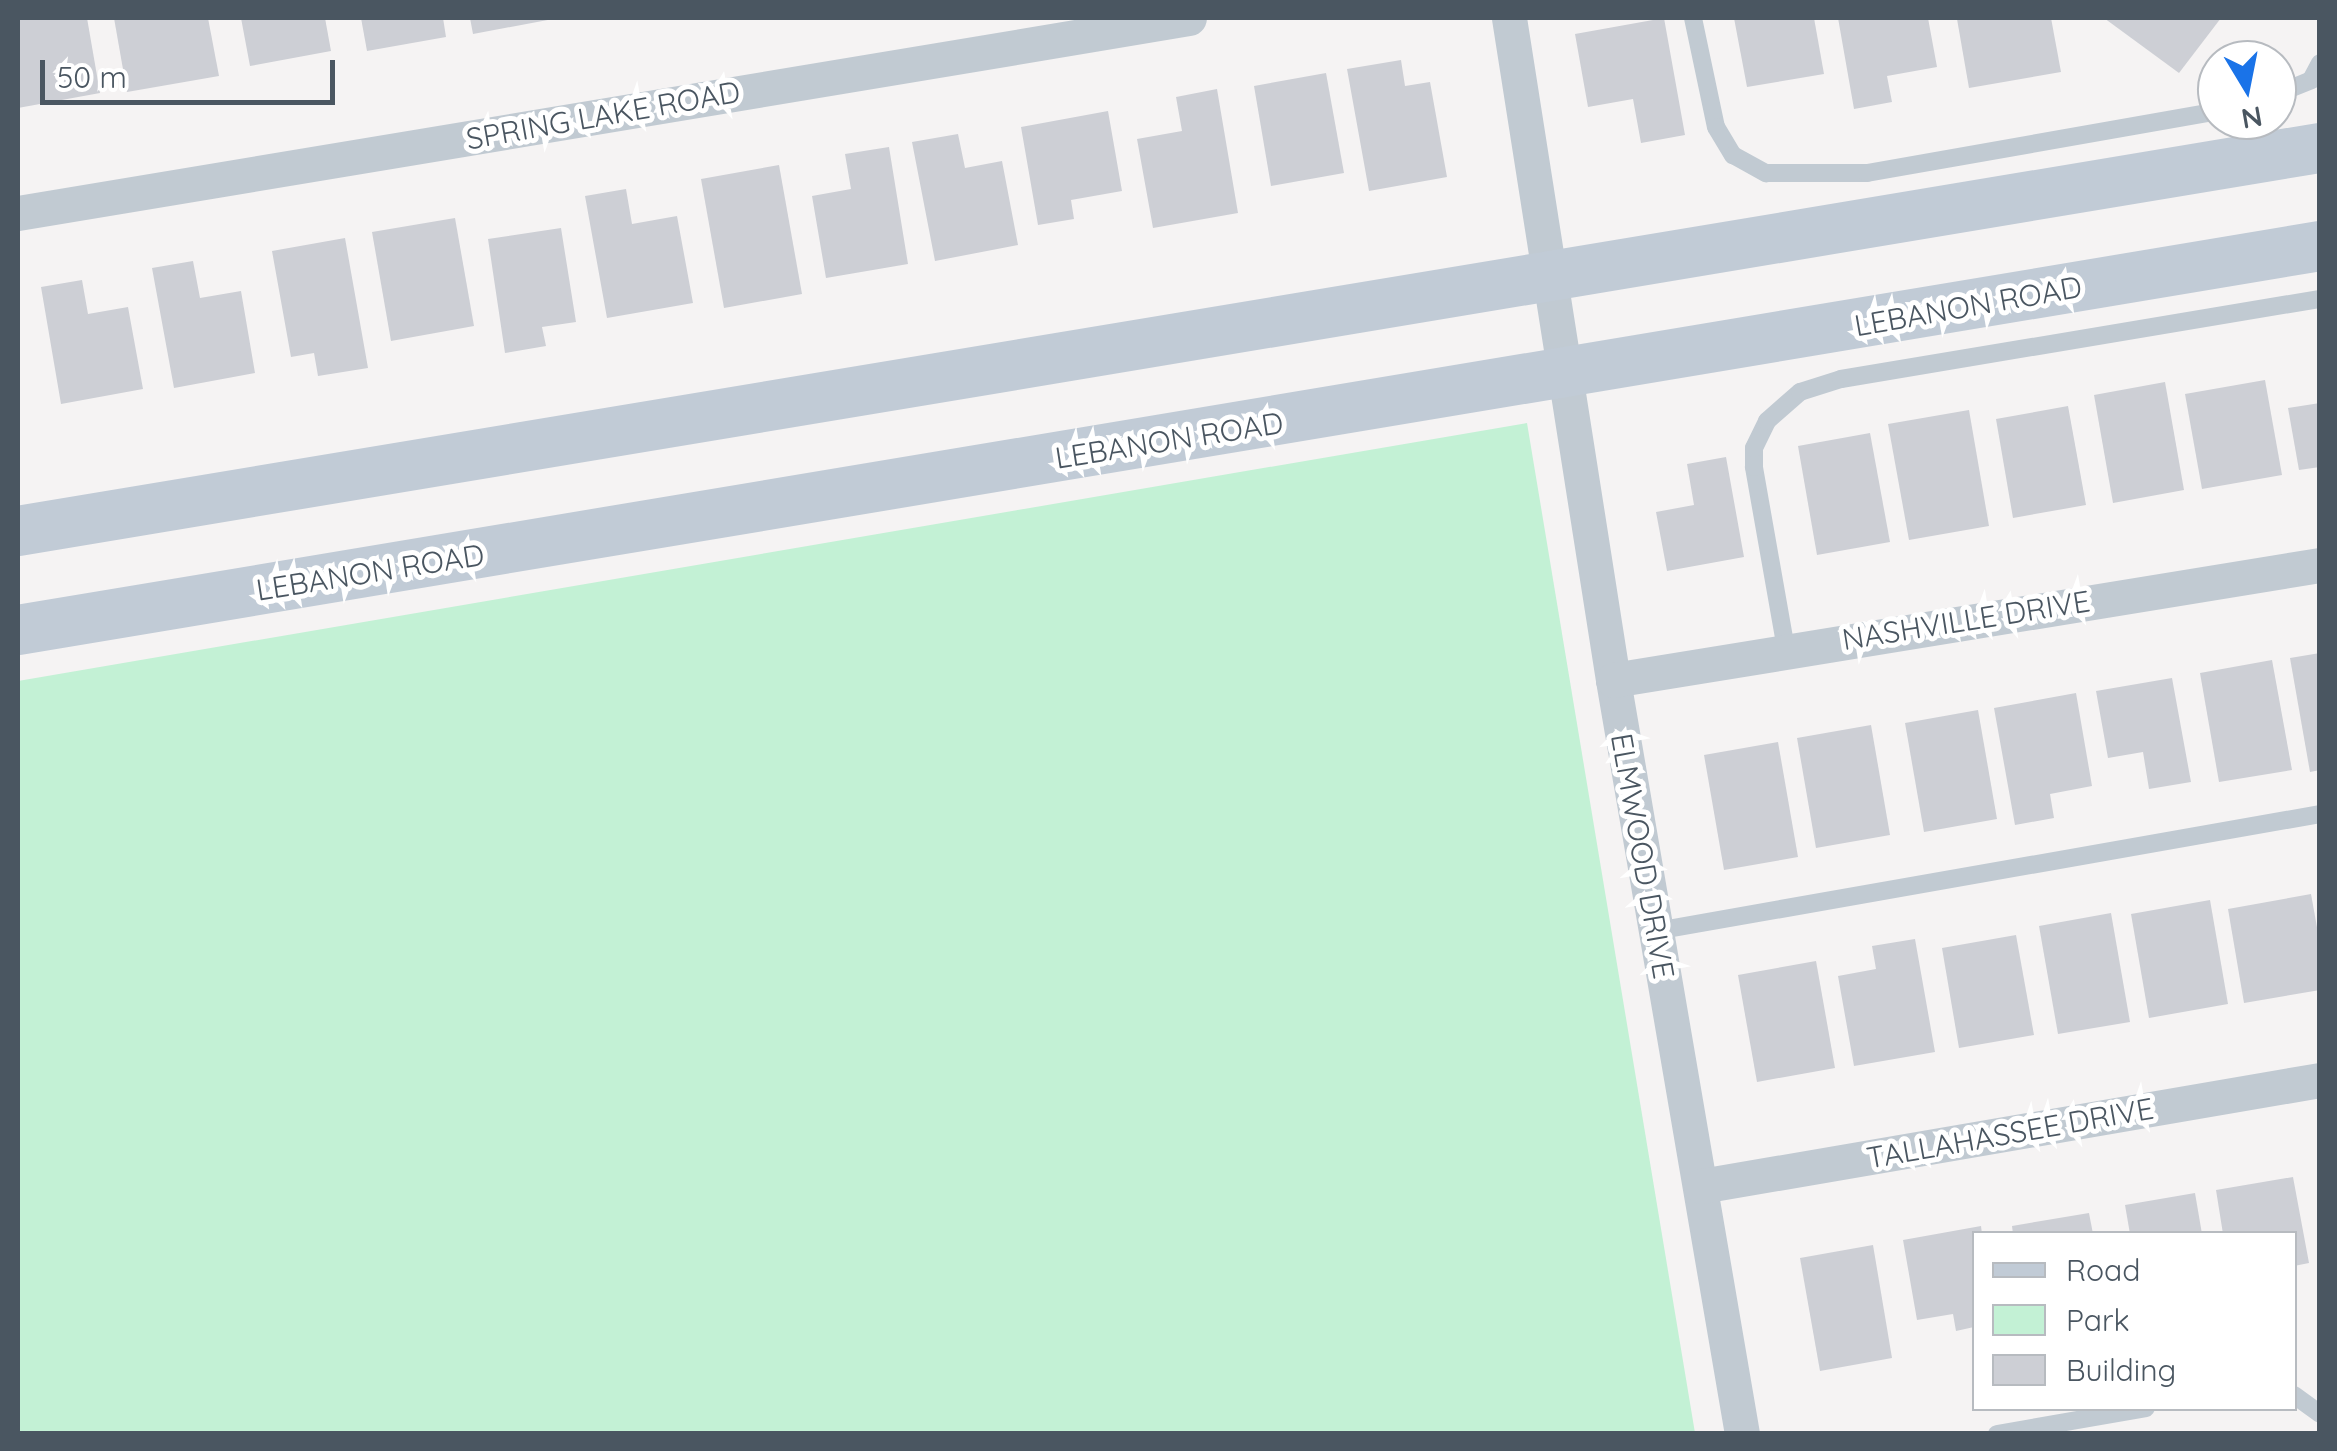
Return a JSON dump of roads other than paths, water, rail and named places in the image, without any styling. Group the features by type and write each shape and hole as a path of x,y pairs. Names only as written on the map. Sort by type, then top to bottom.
{"main road":[{"path":"18,531 2320,148"},
{"name":"LEBANON ROAD","path":"18,630 1565,375 2320,246"}],"street":[{"name":"SPRING LAKE ROAD","path":"18,213 1062,28 1189,18"},
{"name":"ELMWOOD DRIVE","path":"1509,18 1612,680 1742,1434"},
{"name":"NASHVILLE DRIVE","path":"1612,680 1786,648 2320,565"},
{"name":"TALLAHASSEE DRIVE","path":"1701,1186 2320,1080"}],"lane":[{"path":"1693,18 1716,127 1733,156 1766,174 1867,173 2197,115"},
{"path":"2297,86 2310,80 2320,64"},
{"path":"1786,648 1754,448 1768,421 1800,392 1841,378 2320,299"},
{"path":"1656,931 2320,814"},
{"path":"2297,1397 2320,1414"},
{"path":"1997,1434 2129,1411"}]}
